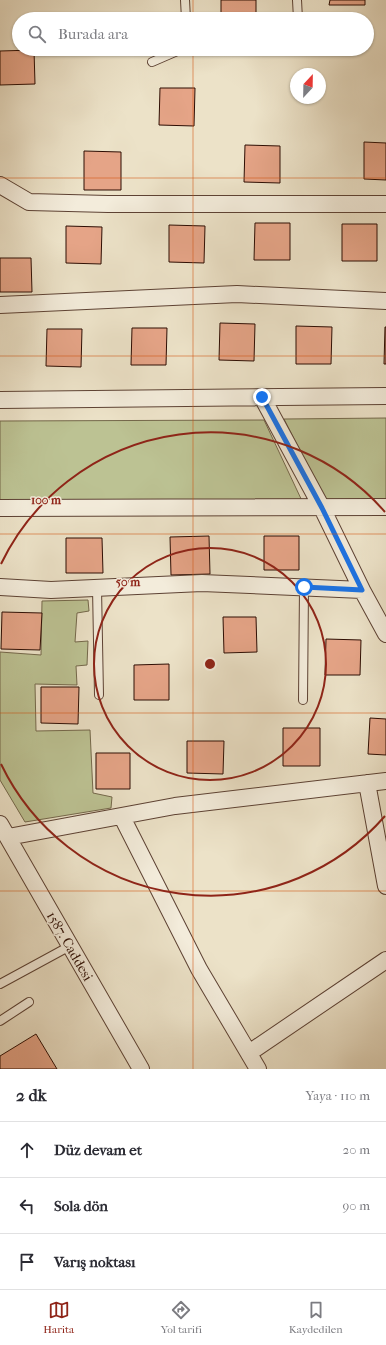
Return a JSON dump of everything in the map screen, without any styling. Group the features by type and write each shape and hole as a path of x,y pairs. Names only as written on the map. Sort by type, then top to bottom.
{"street":[{"path":"0,185 29,202 108,204 386,204"},
{"path":"0,305 237,294 386,301"},
{"path":"0,400 386,396"},
{"path":"262,397 322,508 362,590 386,634"},
{"path":"0,508 386,507"},
{"path":"0,587 50,590 202,583 362,590"},
{"path":"4,830 122,817 175,806 386,781"},
{"path":"367,783 386,886"},
{"path":"122,817 199,969 258,1069"},
{"name":"1587. Caddesi","path":"4,830 141,1069"},
{"path":"249,1053 386,960"}],"lane":[{"path":"185,0 186,12"},
{"path":"297,0 298,12"},
{"path":"152,62 166,56"},
{"path":"303,700 304,587"},
{"path":"96,588 99,695"},
{"path":"0,984 70,946"},
{"path":"0,1021 30,1002"}],"green space":[{"path":"386,418 386,499 325,501 284,419"},
{"path":"264,420 303,503 0,505 0,421"},
{"path":"88,600 89,611 77,613 75,642 88,641 87,665 76,666 77,685 35,684 36,731 90,730 93,793 112,797 111,808 25,822 0,780 0,652 41,655 42,601"}],"building":[{"path":"221,0 256,0 256,12 221,12"},
{"path":"330,0 365,0 365,5 329,5"},
{"path":"0,51 12,51 12,56 34,56 35,84 0,85"},
{"path":"160,88 195,88 194,126 159,125"},
{"path":"364,142 386,143 386,180 364,179"},
{"path":"245,145 280,146 280,183 244,182"},
{"path":"84,151 121,152 121,190 84,190"},
{"path":"255,223 290,223 290,260 254,260"},
{"path":"342,224 377,224 377,261 342,261"},
{"path":"169,225 205,226 204,263 169,262"},
{"path":"66,226 102,227 101,264 66,263"},
{"path":"0,258 31,258 32,292 0,292"},
{"path":"220,323 255,324 254,361 219,360"},
{"path":"296,326 332,327 331,364 296,364"},
{"path":"385,327 386,364 384,364"},
{"path":"132,328 167,328 166,365 131,365"},
{"path":"47,329 82,329 81,367 46,366"},
{"path":"209,536 210,574 171,575 170,537"},
{"path":"264,536 299,536 299,570 264,570"},
{"path":"66,538 102,538 103,573 66,573"},
{"path":"2,612 42,613 40,650 1,649"},
{"path":"223,617 256,617 257,652 224,653"},
{"path":"326,639 361,640 360,675 325,675"},
{"path":"169,664 169,700 134,700 134,665"},
{"path":"41,687 79,687 78,724 41,723"},
{"path":"370,718 386,719 386,755 368,754"},
{"path":"283,728 320,728 320,766 283,766"},
{"path":"187,741 224,741 223,774 187,773"},
{"path":"96,753 130,753 130,789 96,789"},
{"path":"36,1034 57,1069 0,1069 0,1056"}],"route":[{"path":"262,397 322,508 362,590 304,587"}]}
